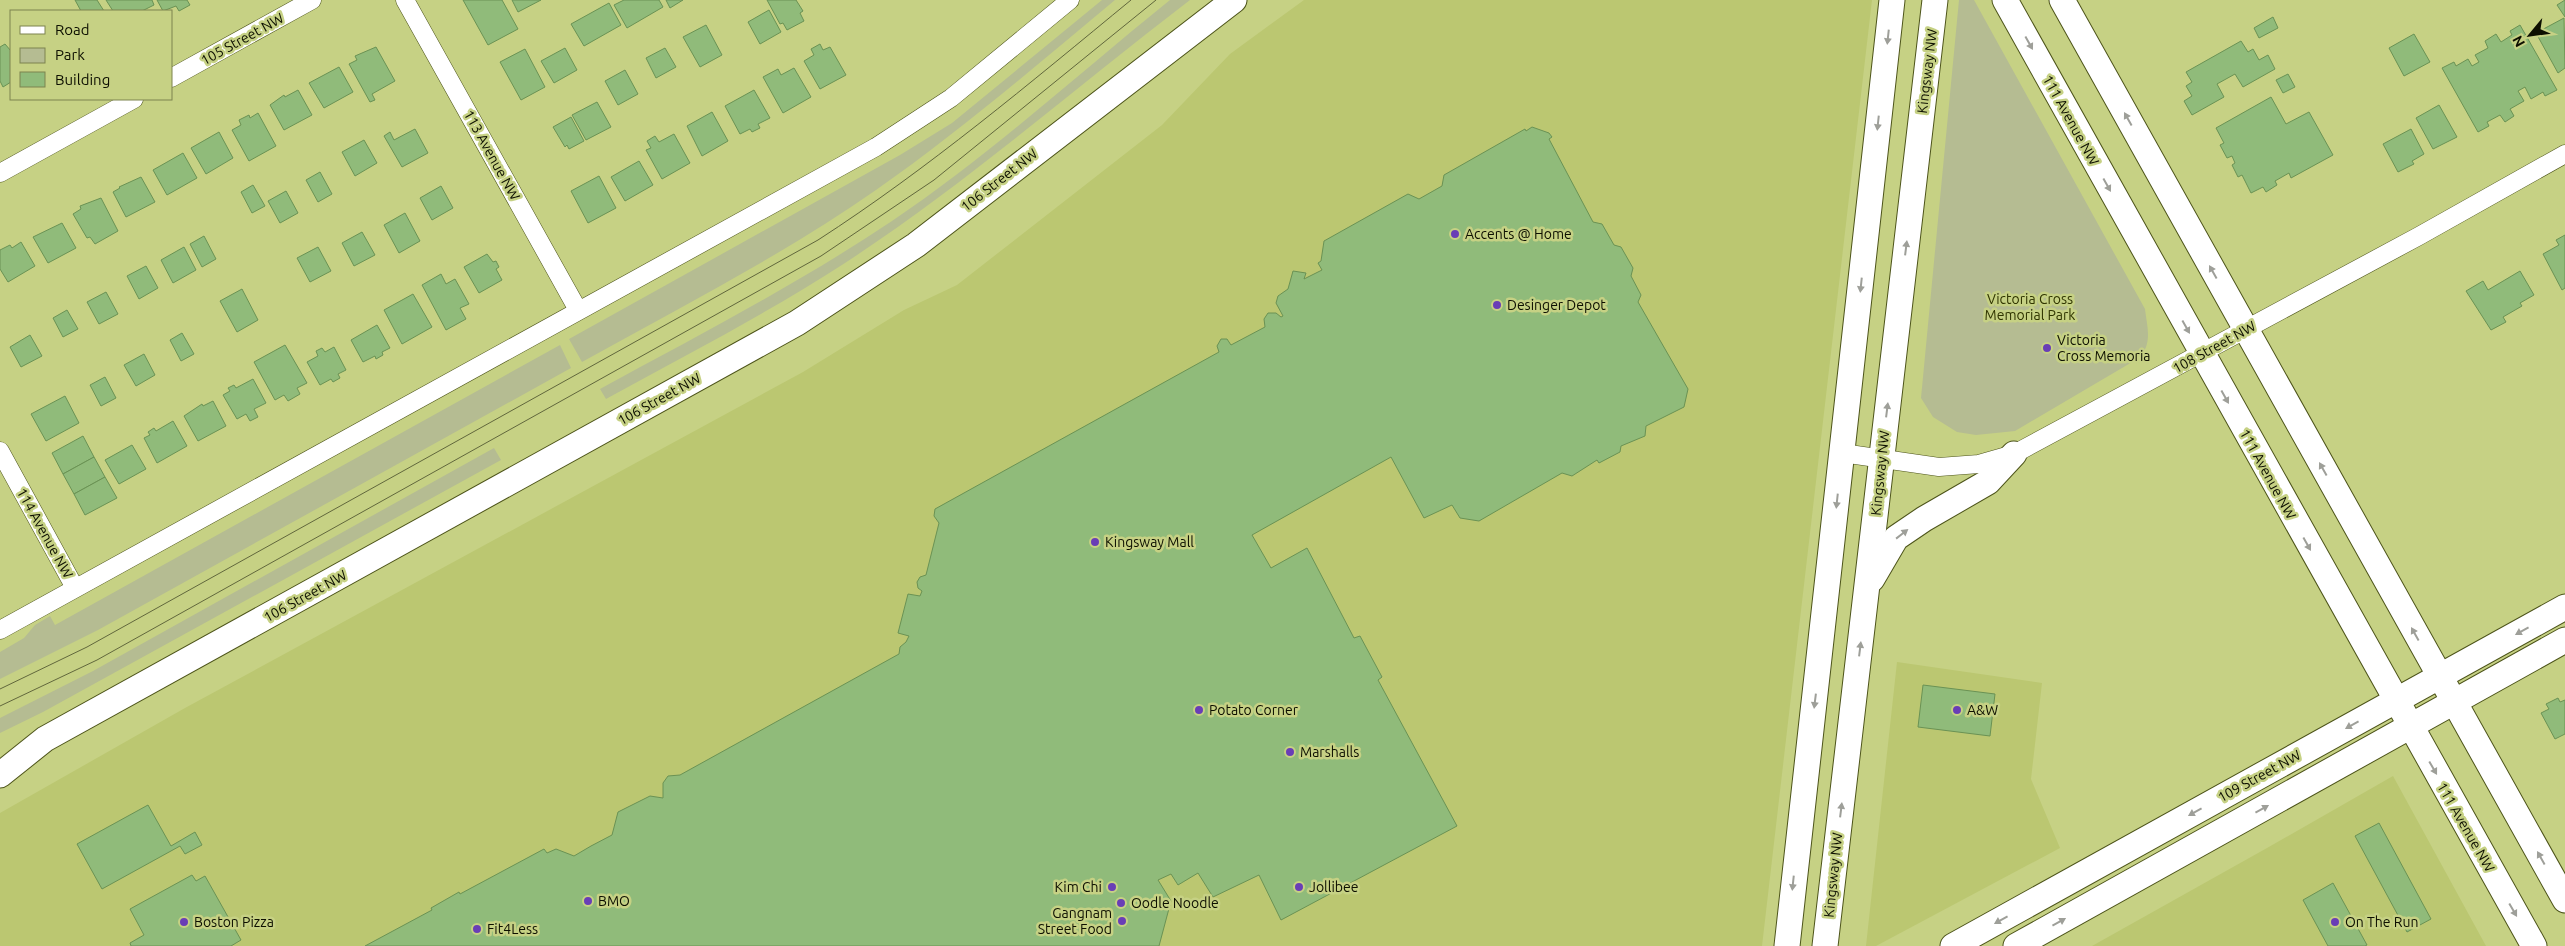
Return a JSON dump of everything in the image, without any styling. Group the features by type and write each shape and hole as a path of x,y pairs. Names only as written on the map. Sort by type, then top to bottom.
{"main road":[{"name":"106 Street NW","path":"0,775 45,739 797,323 916,244 1234,0"},
{"path":"1787,946 1892,0"},
{"name":"Kingsway NW","path":"1825,946 1935,0"},
{"name":"111 Avenue NW","path":"2005,0 2395,701 2534,946"},
{"path":"2062,0 2565,900"},
{"path":"1866,590 1896,538 1924,518 1988,482 2014,454"},
{"name":"109 Street NW","path":"1954,946 2565,607"},
{"path":"2016,946 2565,640"},
{"name":"106 Street NW","path":"0,752 45,739"}],"street":[{"name":"105 Street NW","path":"172,77 312,0"},
{"name":"113 Avenue NW","path":"405,0 578,310"},
{"path":"0,630 876,146 919,120 980,76 1070,0"},
{"path":"0,173 132,100"},
{"name":"108 Street NW","path":"1842,453 1940,466 1979,464 2014,454 2419,236 2565,154"},
{"name":"114 Avenue NW","path":"0,451 75,588"}],"shaded area":[{"name":"Kingsway Mall","path":"1304,0 1872,0 1762,946 0,946 0,813 185,708 803,372 904,310 957,285 1162,125 1230,54"},
{"path":"1897,662 2042,683 2031,779 2060,848 1876,946 1866,946"},
{"path":"2393,776 2486,946 2092,946 2267,848"}],"green space":[{"path":"1102,0 1115,0 968,122 876,190 805,237 694,301 582,362 569,339 900,155 952,123"},
{"path":"1170,0 1190,0 1020,135 890,233 786,299 606,399 600,389 784,288 857,244 928,196 999,142"},
{"name":"Victoria Cross Memorial Park","path":"1959,0 1974,0 2145,309 2148,328 2148,341 2139,358 2015,431 1976,435 1957,432 1933,417 1921,398"},
{"path":"560,345 571,368 98,630 0,679 0,652 24,638 35,625 50,616 55,625"},
{"path":"494,448 501,460 43,712 0,733 0,718 93,671"}],"building":[{"path":"75,0 97,0 103,10 80,10"},
{"path":"106,0 152,0 154,5 144,10 112,10"},
{"path":"157,0 187,0 190,5 179,11 176,6 162,10"},
{"path":"463,0 502,0 518,29 488,45"},
{"path":"512,0 541,0 518,12"},
{"path":"624,0 659,0 663,7 627,28 614,5"},
{"path":"666,0 683,0 670,8"},
{"path":"767,0 796,0 803,11 800,13 804,21 787,30 783,23 780,24"},
{"path":"2565,0 2565,17 2557,5"},
{"path":"609,3 621,25 584,46 571,24"},
{"path":"769,10 781,32 760,44 748,22"},
{"path":"2273,17 2278,28 2259,38 2254,28"},
{"path":"2564,18 2565,68 2558,73 2536,33"},
{"path":"706,25 722,55 700,67 683,37"},
{"path":"2520,25 2557,90 2545,96 2543,92 2531,99 2525,87 2518,91 2524,101 2510,109 2514,116 2505,122 2500,115 2487,122 2489,126 2478,132 2442,68 2454,62 2456,66 2468,59 2472,66 2479,62 2475,55 2488,48 2485,41 2496,34 2501,42 2512,35 2510,31"},
{"path":"2414,34 2430,62 2404,76 2389,48"},
{"path":"2241,41 2248,52 2253,49 2259,60 2268,55 2275,69 2243,87 2235,74 2217,84 2224,97 2192,115 2184,101 2192,96 2186,86 2192,82 2186,72"},
{"path":"5,44 10,50 10,83 3,87 0,81 0,47"},
{"path":"820,44 823,50 830,47 846,75 820,89 804,61 814,55 811,49"},
{"path":"376,47 395,81 372,94 375,100 370,102 349,64 357,60 355,56"},
{"path":"565,48 577,70 554,83 541,61"},
{"path":"665,48 676,67 656,78 646,58"},
{"path":"525,49 545,87 521,100 500,62"},
{"path":"339,67 353,92 324,108 309,83"},
{"path":"794,68 811,97 783,113 763,77 778,69 781,75"},
{"path":"625,70 638,94 618,105 605,81"},
{"path":"2288,74 2295,87 2283,93 2276,80"},
{"path":"298,90 312,115 284,130 270,105 284,95 285,97"},
{"path":"754,90 770,118 758,124 760,128 752,132 750,129 740,134 725,106"},
{"path":"2271,97 2286,124 2309,112 2333,155 2291,178 2289,173 2275,181 2277,185 2266,192 2263,187 2251,193 2242,175 2238,177 2232,165 2235,163 2232,156 2227,158 2220,145 2224,143 2216,128"},
{"path":"597,102 611,127 586,140 572,115"},
{"path":"2439,105 2457,137 2433,149 2416,118"},
{"path":"712,112 728,141 702,156 687,126"},
{"path":"258,113 276,146 249,161 232,130 241,125 239,120 249,115 250,118"},
{"path":"571,117 584,141 569,149 567,145 565,147 553,127"},
{"name":"Kingsway Mall","path":"1532,127 1549,133 1552,137 1549,139 1593,222 1602,224 1614,245 1621,247 1633,268 1631,276 1641,295 1638,302 1688,389 1684,407 1646,426 1645,436 1621,446 1620,452 1599,463 1597,460 1572,476 1562,473 1479,521 1460,518 1452,505 1424,518 1391,457 1252,535 1271,568 1307,548 1354,638 1360,636 1382,677 1378,680 1457,826 1281,920 1259,875 1213,897 1198,873 1178,885 1171,874 1158,880 1171,901 1159,946 365,946 432,910 431,908 459,892 460,894 544,849 547,853 556,849 574,856 612,835 618,812 650,796 663,798 663,783 668,776 680,775 899,654 900,647 909,636 898,633 908,594 920,596 922,591 918,588 917,582 920,577 926,575 939,523 934,516 935,509 1219,352 1217,346 1221,339 1227,339 1231,345 1265,327 1264,319 1268,313 1276,313 1281,317 1283,316 1276,303 1278,296 1288,289 1293,271 1306,273 1304,279 1322,270 1318,263 1321,261 1324,241 1408,194 1419,199 1442,186 1444,175 1525,129 1526,131"},
{"path":"415,129 428,153 402,167 384,136 390,132 394,140"},
{"path":"2411,129 2424,154 2412,161 2414,164 2398,172 2383,144"},
{"path":"219,132 233,158 206,174 191,148"},
{"path":"674,134 690,163 662,179 646,150 651,148 647,141 655,136 659,142"},
{"path":"364,140 377,163 355,176 342,152"},
{"path":"183,153 197,178 167,195 153,170"},
{"path":"639,161 653,185 625,201 611,177"},
{"path":"320,172 332,194 318,202 306,180"},
{"path":"599,176 616,208 588,223 571,191"},
{"path":"141,177 155,202 126,217 113,192 119,187"},
{"path":"253,185 265,206 252,213 241,192"},
{"path":"441,186 453,208 432,220 420,198"},
{"path":"286,191 298,213 280,223 268,201"},
{"path":"101,198 118,231 95,244 90,237 87,238 73,214 81,209 80,206"},
{"path":"405,213 420,241 399,253 384,225"},
{"path":"62,223 76,248 48,263 33,237"},
{"path":"362,232 375,255 354,266 342,243"},
{"path":"2565,235 2565,288 2562,290 2543,254 2559,245 2556,240"},
{"path":"204,236 216,259 202,267 190,244"},
{"path":"21,242 35,266 8,282 0,269 0,250 10,245 12,248"},
{"path":"184,247 196,270 173,283 161,260"},
{"path":"318,247 331,271 310,282 297,258"},
{"path":"487,254 493,262 496,261 499,267 496,269 502,280 479,293 464,267"},
{"path":"146,266 158,288 139,299 127,276"},
{"path":"2520,271 2534,295 2520,303 2522,306 2503,317 2506,322 2491,330 2466,291 2483,281 2488,290"},
{"path":"441,274 446,284 455,279 469,304 460,308 466,319 446,330 422,285"},
{"path":"242,289 258,320 237,332 220,301"},
{"path":"106,292 118,314 99,324 87,302"},
{"path":"413,294 432,327 402,344 384,310"},
{"path":"67,310 78,329 63,337 53,318"},
{"path":"377,325 390,348 382,352 383,355 376,359 375,356 363,362 351,340"},
{"path":"182,333 194,354 181,361 170,340"},
{"path":"30,335 42,356 21,367 10,347"},
{"path":"285,345 307,383 297,388 300,394 288,401 284,395 275,400 254,362"},
{"path":"334,347 346,370 338,374 340,378 333,382 331,379 320,385 307,362 318,356 316,351 322,348 325,352"},
{"path":"144,354 155,375 136,386 124,365"},
{"path":"105,377 116,398 101,406 90,385"},
{"path":"253,379 266,403 254,409 258,417 250,421 246,414 237,419 223,395 230,391 228,388 234,385 236,388"},
{"path":"65,396 79,423 46,441 31,414"},
{"path":"213,401 226,426 198,441 184,416 202,404 203,406"},
{"path":"173,421 187,446 157,463 144,438 150,435 148,432 154,428 156,431"},
{"path":"83,436 94,457 63,474 52,453"},
{"path":"132,445 146,469 119,484 105,460"},
{"path":"94,457 105,477 74,494 63,474"},
{"path":"105,477 117,498 85,515 74,494"},
{"name":"A&W","path":"1923,685 1995,694 1990,736 1918,727"},
{"path":"2558,698 2560,702 2565,700 2565,734 2555,739 2541,713 2549,709 2546,704"},
{"path":"148,805 171,846 195,832 202,845 185,854 180,846 102,889 77,844"},
{"path":"2379,823 2431,919 2407,932 2355,836"},
{"name":"Boston Pizza","path":"192,875 196,881 205,876 241,940 231,946 131,946 130,943 144,935 130,909"},
{"name":"On The Run","path":"2333,883 2367,945 2328,946 2303,900"}],"tram line":[{"path":"0,689 87,647 818,240 939,155 1017,94 1131,0"},
{"path":"0,706 97,660 821,256 934,180 1156,0"}],"place":[{"name":"Accents @ Home","path":"1455,234"},
{"name":"Desinger Depot","path":"1497,305"},
{"name":"Victoria Cross Memoria","path":"2047,348"},
{"name":"Kingsway Mall","path":"1095,542"},
{"name":"Potato Corner","path":"1199,710"},
{"name":"A&W","path":"1957,710"},
{"name":"Marshalls","path":"1290,752"},
{"name":"Kim Chi","path":"1112,887"},
{"name":"Jollibee","path":"1299,887"},
{"name":"BMO","path":"588,901"},
{"name":"Oodle Noodle","path":"1121,903"},
{"name":"Gangnam Street Food","path":"1122,921"},
{"name":"Boston Pizza","path":"184,922"},
{"name":"On The Run","path":"2335,922"},
{"name":"Fit4Less","path":"477,929"}]}
